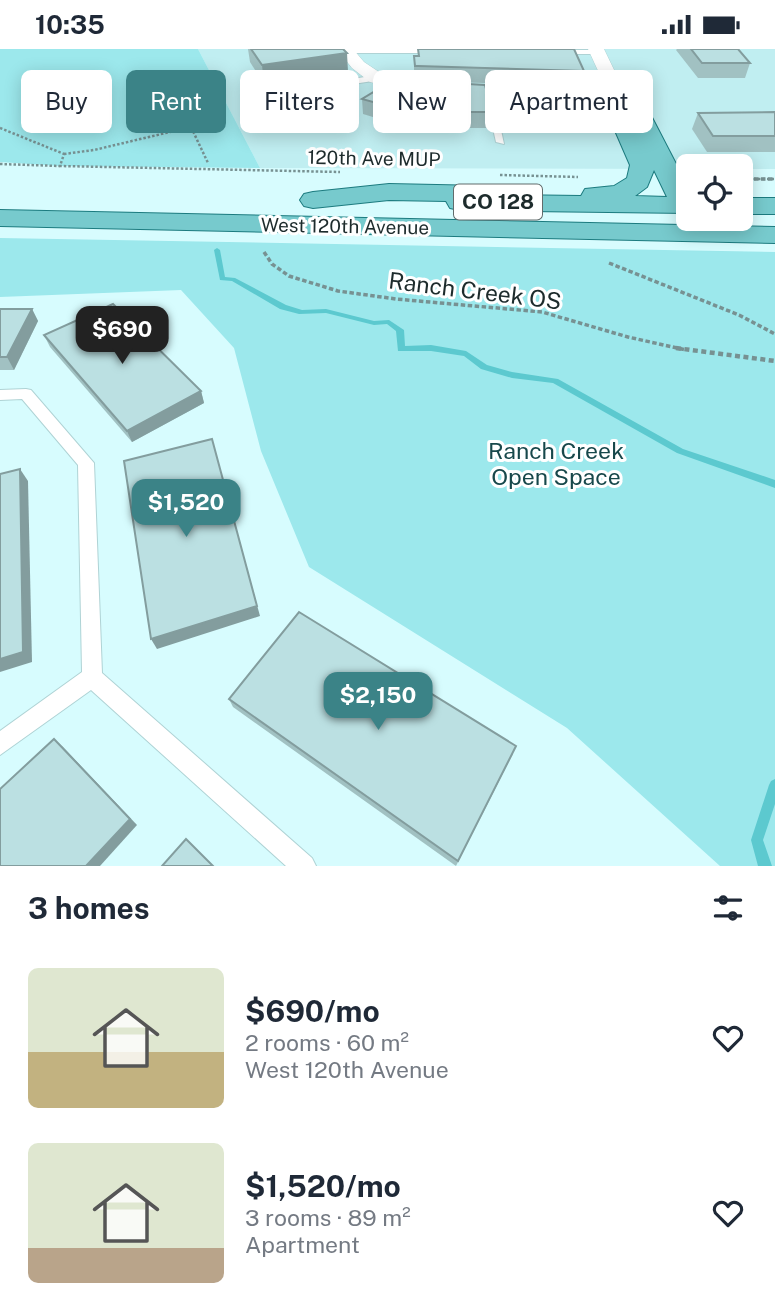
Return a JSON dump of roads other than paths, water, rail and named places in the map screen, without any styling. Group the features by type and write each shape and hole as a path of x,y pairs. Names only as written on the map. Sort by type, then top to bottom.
{"main road":[{"path":"313,200 389,192 618,194 635,185 642,173 642,165 628,133"},
{"path":"648,133 676,186"},
{"name":"West 120th Avenue","path":"282,212 313,200 676,205"},
{"path":"753,206 775,206"},
{"path":"0,229 161,230 282,212"},
{"name":"West 120th Avenue","path":"0,218 282,212 370,227 775,235"},
{"path":"370,227 464,218 655,222 676,214"}],"street":[{"path":"346,50 358,65 373,76"},
{"path":"596,50 606,70"}],"lane":[{"path":"346,50 453,51"},
{"path":"545,52 596,50"},
{"path":"499,133 501,142"},
{"path":"0,395 26,394 86,463 92,677 304,866"},
{"path":"0,744 92,677"}],"waterway":[{"path":"217,250 222,279 233,279 283,307 302,312 326,311 374,323 389,322 400,330 401,349 431,348 466,354 484,367 512,375 555,381 680,451 775,484"},
{"path":"765,866 757,840 775,785"}],"park label":[{"name":"Ranch Creek Open Space","path":"556,464"}]}
